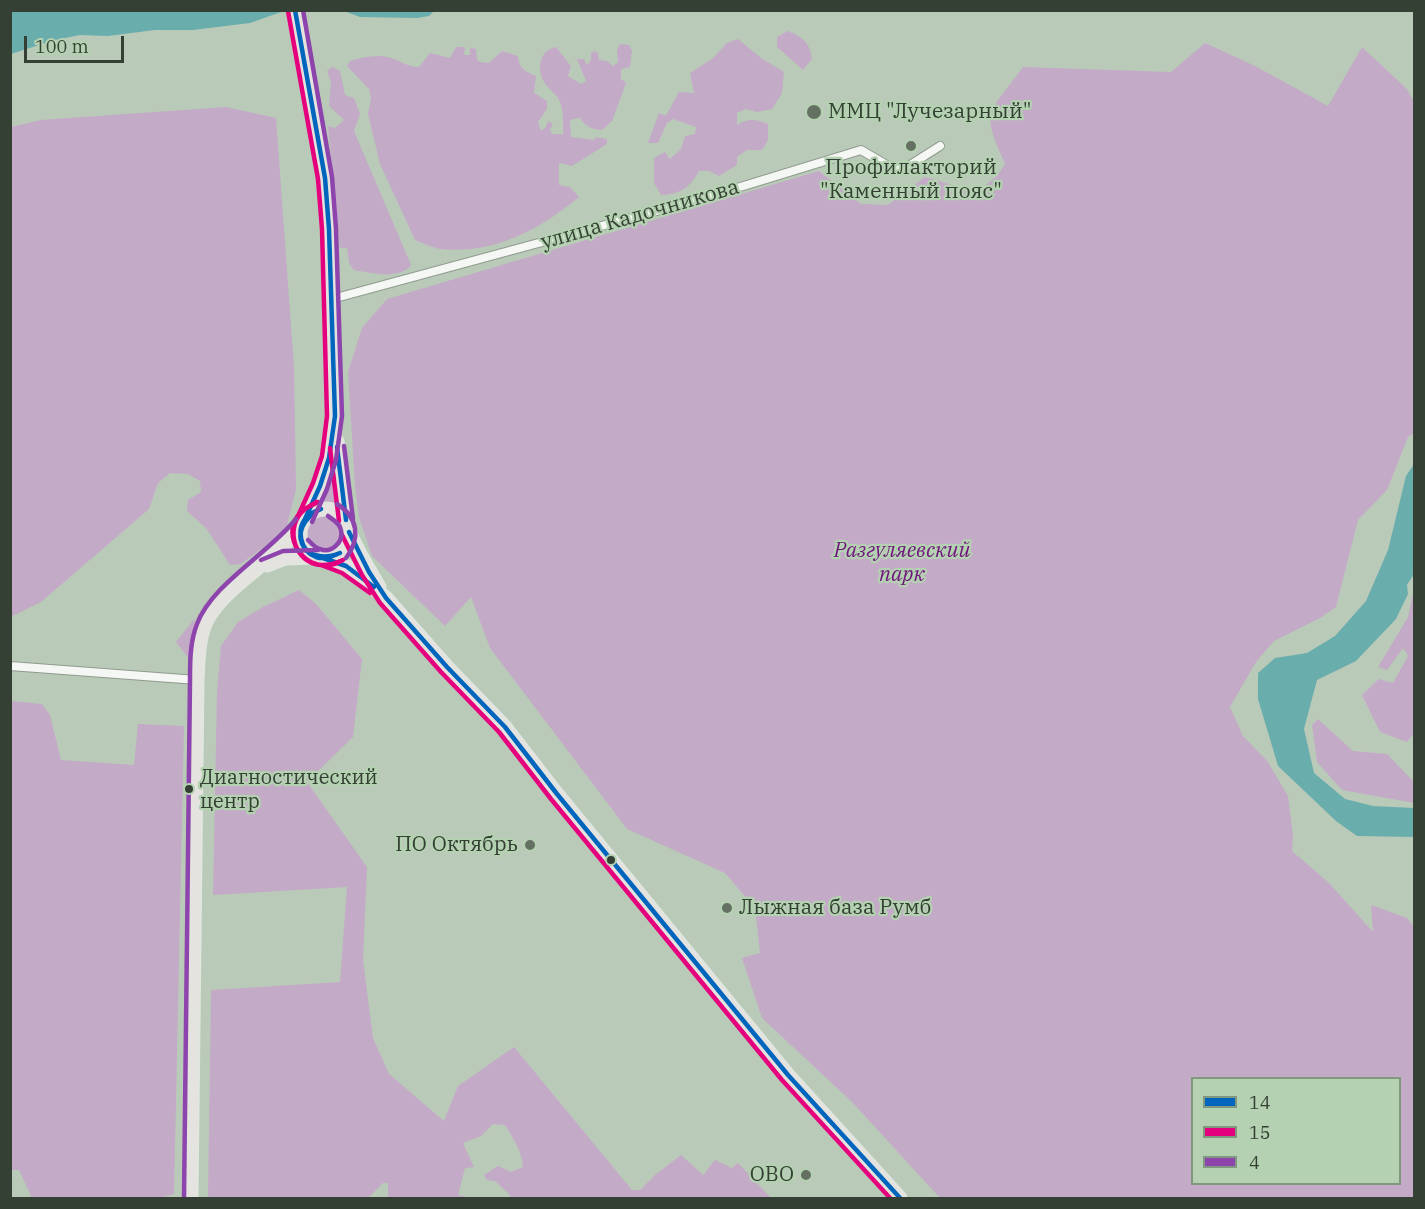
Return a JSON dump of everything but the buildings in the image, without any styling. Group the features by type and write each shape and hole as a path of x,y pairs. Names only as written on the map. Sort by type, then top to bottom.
{"main road":[{"path":"256,571 285,558 335,556 347,543 335,416 329,229 322,158 295,10"},
{"path":"191,1198 197,680 201,640 208,617 219,603 292,538 303,521 320,486 329,458 335,416"},
{"path":"386,598 345,566 307,551 301,541 303,521 314,511 326,509 337,512 347,526 369,572 386,598 447,667 506,727 557,794 788,1075 900,1198"}],"street":[{"name":"улица Кадочникова","path":"332,298 700,200 861,150 890,167 907,167 940,146"},
{"path":"10,666 197,680"}],"green space":[{"path":"788,31 802,38 810,49 812,59 803,70 777,47 777,37"},
{"path":"738,39 761,58 784,72 782,93 772,109 757,112 746,109 737,113 737,125 752,120 768,124 768,140 762,150 747,150 737,157 737,165 719,176 709,171 699,171 684,189 661,195 654,183 654,158 665,152 670,159 681,149 685,136 695,134 696,127 673,119 667,123 658,143 648,143 659,113 666,116 679,92 694,93 690,73 712,59 727,43"},
{"name":"Разгуляевский парк","path":"1205,43 1255,66 1328,106 1362,47 1407,89 1414,102 1414,433 1408,437 1387,490 1358,520 1336,607 1320,618 1274,641 1256,662 1230,707 1243,736 1268,762 1288,796 1293,836 1292,851 1329,883 1373,932 1371,905 1407,918 1414,927 1414,1198 940,1198 852,1102 762,1018 742,958 760,953 755,908 725,873 627,829 490,648 471,597 445,626 372,556 359,517 348,372 362,328 387,299 819,171 861,204 888,205 925,177 977,192 997,176 1005,164 994,136 991,122 992,108 1023,67 1171,72"},
{"path":"620,44 629,45 632,51 630,67 621,69 621,79 626,83 612,121 602,130 589,127 580,118 570,120 571,137 607,139 607,144 572,166 559,163 559,185 570,187 579,197 532,229 497,244 460,250 431,247 415,240 380,164 368,114 371,98 369,89 347,66 350,61 379,56 419,67 430,53 450,58 456,47 465,47 464,55 470,55 470,48 476,49 477,60 480,62 489,63 502,51 518,56 523,69 536,76 534,93 547,101 547,109 538,122 541,131 546,127 548,121 553,124 550,130 552,134 563,134 561,104 546,85 541,74 540,62 545,52 556,47 571,66 568,76 581,84 586,81 577,59 584,59 587,65 591,60 591,53 595,51 598,53 599,60 607,61 613,66 618,62 617,51"},
{"path":"332,67 340,71 345,95 354,98 360,114 354,131 411,265 400,273 369,273 354,270 349,263 347,248 340,248 328,126 335,128 344,120 329,106 331,82 327,71"},
{"path":"226,107 276,118 294,367 296,489 286,530 241,564 230,565 206,528 187,511 188,500 201,492 200,481 188,474 170,473 158,483 149,509 41,602 11,617 11,127 41,120"},
{"path":"333,465 338,508 329,504 318,504"},
{"path":"325,514 339,520 345,534 339,548 325,554 311,548 305,534 311,520"},
{"path":"1414,589 1414,733 1407,742 1380,732 1362,695 1379,679 1393,683 1408,656 1403,648 1387,670 1378,667 1408,617"},
{"path":"299,590 316,604 362,659 353,737 307,782 367,867 363,960 373,1038 389,1074 444,1121 458,1086 514,1047 632,1190 640,1190 681,1155 703,1175 715,1160 732,1168 738,1163 771,1198 510,1198 510,1195 495,1181 487,1180 484,1175 498,1166 511,1172 523,1167 517,1145 505,1125 493,1124 481,1136 463,1143 474,1167 465,1168 458,1195 471,1198 388,1198 388,1183 383,1183 368,1198 208,1198 211,990 340,982 347,887 213,895 217,691 221,646 238,622"},
{"path":"195,618 189,659 176,642"},
{"path":"11,701 42,704 50,715 61,760 134,765 138,724 184,726 174,1194 159,1198 32,1198 19,1170 11,1170"},
{"path":"1318,719 1353,751 1387,754 1414,782 1414,803 1342,790 1317,762 1312,725"}],"water":[{"path":"434,10 429,16 417,18 360,17 344,11"},
{"path":"10,11 284,11 250,23 193,30 155,30 108,36 80,35 55,40 11,54"},
{"path":"1414,464 1414,574 1407,585 1408,594 1396,619 1356,661 1317,680 1304,729 1314,773 1345,799 1373,806 1414,808 1414,837 1357,836 1336,821 1278,766 1258,699 1258,673 1275,658 1307,653 1335,636 1366,601 1388,550 1406,476"}],"transit line":[{"name":"14","path":"295,10 325,178 329,229 335,416 329,458 320,486 305,519"},
{"name":"4","path":"303,10 332,177 336,229 342,416 336,460 327,489 312,522"},
{"name":"15","path":"288,11 318,179 322,229 327,416 322,456 298,516"},
{"name":"4","path":"344,446 353,519"},
{"name":"14","path":"337,447 346,520"},
{"name":"15","path":"330,448 339,521"},
{"name":"15","path":"316,502 298,516 294,532 297,548 301,555 315,564 329,565 343,560"},
{"name":"15","path":"318,502 302,511 295,520 293,528 295,545 305,558 313,563 331,565 343,560"},
{"name":"4","path":"337,504 349,515 355,528 354,543 346,558"},
{"name":"14","path":"320,509 309,517 303,526 300,536 302,544 307,551 316,555 327,556 340,553"},
{"name":"14","path":"321,509 309,515 304,521 301,533 303,545 306,550 319,558 340,553"},
{"name":"4","path":"308,540 317,548 324,550 339,543 340,528 328,516"},
{"name":"4","path":"184,1198 192,645 197,624 204,609 228,582 271,545 296,519"},
{"name":"14","path":"349,532 369,572 386,598 447,667 505,727 557,794 788,1075 900,1198"},
{"name":"15","path":"342,535 362,575 380,603 441,672 499,732 551,799 782,1080 890,1198"},
{"name":"4","path":"261,560 283,551 318,550"},
{"name":"14","path":"323,558 346,566 374,587"},
{"name":"15","path":"321,565 342,573 370,593"}],"place":[{"name":"ММЦ \"Лучезарный\"","path":"814,112"},
{"name":"Профилакторий \"Каменный пояс\"","path":"911,146"},
{"name":"Диагностический центр","path":"189,789"},
{"name":"ПО Октябрь","path":"530,845"},
{"name":"Лыжная база Румб","path":"727,908"},
{"name":"ОВО","path":"806,1175"}]}
